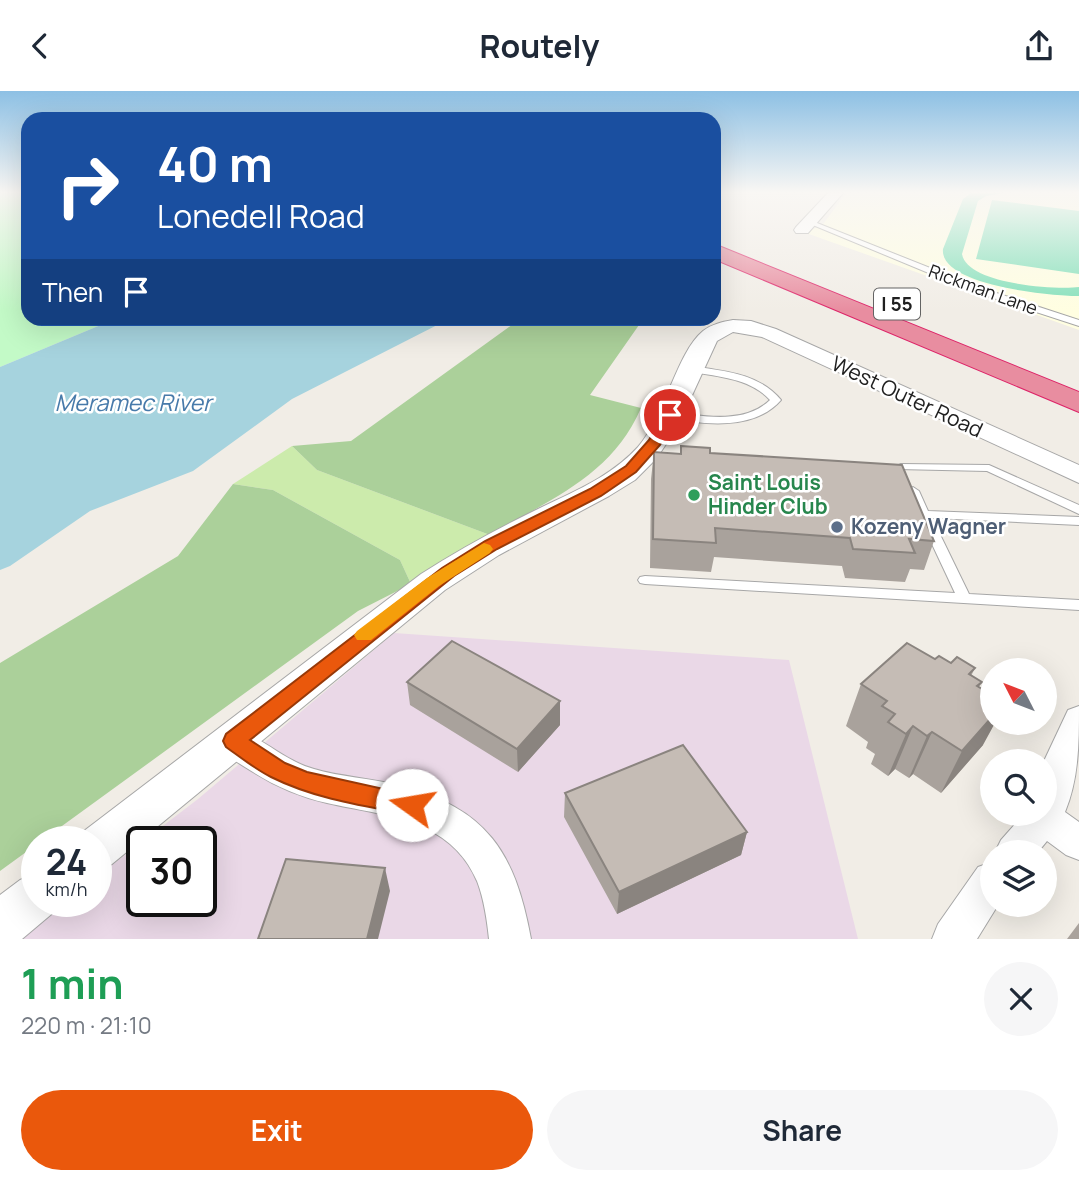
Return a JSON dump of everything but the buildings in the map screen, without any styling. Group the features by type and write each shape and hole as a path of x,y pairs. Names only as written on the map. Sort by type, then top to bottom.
{"highway":[{"name":"I 55","path":"721,236 1029,356"},
{"name":"I 55","path":"721,254 1079,403"}],"street":[{"name":"West Outer Road","path":"691,369 709,335 722,327 753,327 1079,475"},
{"path":"112,836 448,572 491,545 595,493 631,469 655,442 691,369"},
{"path":"1057,790 1061,761 1079,719"},
{"path":"233,741 277,769 303,781 427,809 453,824 476,845 494,871 505,903 510,939"},
{"path":"1025,840 1037,826"},
{"path":"1055,826 1079,843"},
{"path":"953,939 980,898"},
{"path":"0,925 21,909"}],"lane":[{"name":"Rickman Lane","path":"824,233 975,289 1079,323"},
{"path":"670,415 726,421 770,408 776,400 771,393 754,383 691,369"},
{"path":"887,466 989,468 1079,510"},
{"path":"901,467 964,598"},
{"path":"923,513 1079,521"},
{"path":"645,580 1079,605"}],"shaded area":[{"path":"806,233 1079,233 1079,330"},
{"path":"394,633 789,660 858,939 17,939 45,917 112,917 112,865 126,854 126,917 217,917 217,826 163,826"}],"green space":[{"path":"0,233 21,233 21,326 98,326 0,367"},
{"path":"950,233 968,233 962,254 967,264 979,272 1032,286 1079,287 1079,296 1023,291 977,280 959,272 947,262 943,249"},
{"path":"983,233 1079,233 1079,274 976,259"},
{"path":"510,326 638,326 590,395 641,408 629,432 596,469 556,497 490,535 317,470 292,446 351,441"},
{"path":"292,446 317,470 490,535 411,584 400,560 273,490 233,484"},
{"path":"233,484 273,490 400,560 411,584 358,611 62,826 21,826 21,856 0,871 0,663 178,556"}],"water":[{"name":"Meramec River","path":"98,326 435,326 292,399 193,471 90,511 10,566 0,570 0,367"}],"slow traffic":[{"path":"364,635 433,582 484,549"}],"place":[{"name":"Saint Louis Hinder Club","path":"694,495"},
{"name":"Kozeny Wagner","path":"837,527"}],"route":[{"path":"412,805 338,791 303,781 277,769 233,741 339,655 462,562 595,493 631,469 648,452 670,415"}]}
